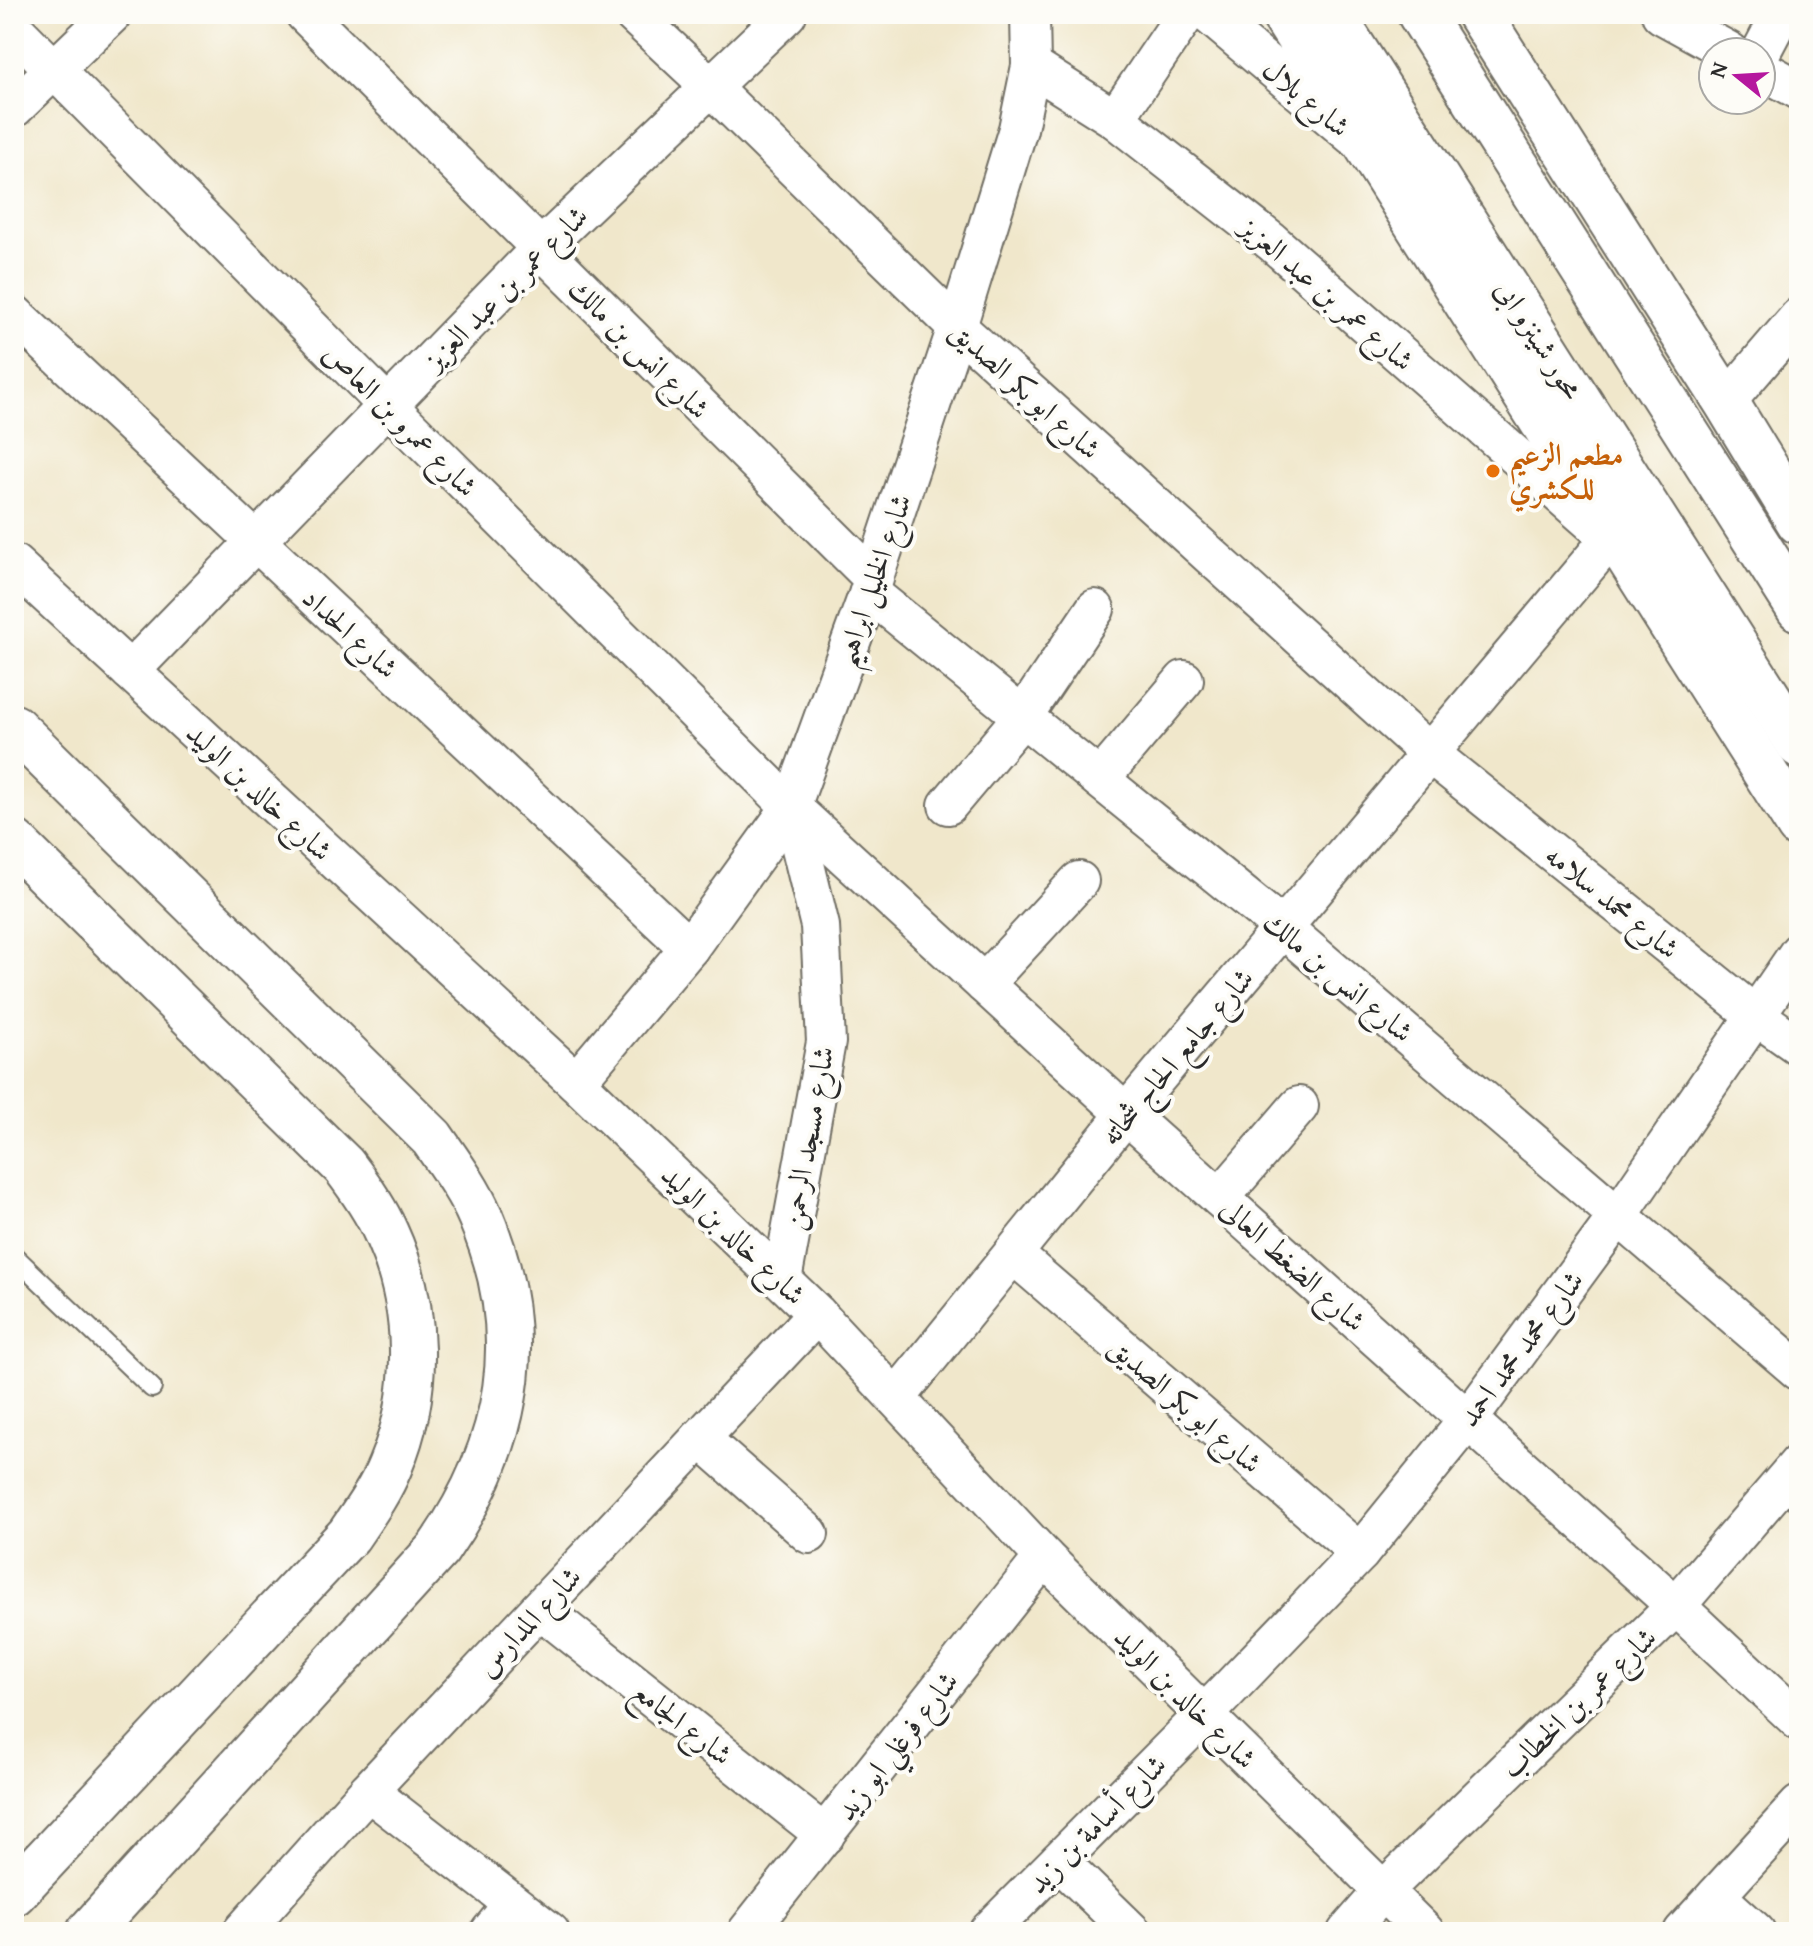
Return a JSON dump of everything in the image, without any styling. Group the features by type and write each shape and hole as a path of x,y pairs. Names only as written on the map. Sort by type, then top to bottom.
{"street":[{"path":"14,108 112,14"},
{"name":"شارع انس بن مالك","path":"305,14 872,585 1023,716 1283,928 1799,1371"},
{"name":"شارع ابو بكر الصديق","path":"633,14 957,327 1429,753"},
{"name":"شارع عمر بن عبد العزيز","path":"130,671 540,249 787,14"},
{"name":"شارع الخليل ابراهيم","path":"576,1082 689,948 791,807 872,585 1018,129 1031,66 1030,14"},
{"path":"1115,119 1186,14"},
{"name":"شارع بلال","path":"1208,14 1369,150"},
{"path":"1283,14 1799,826"},
{"name":"محور شينزو ابى","path":"1332,14 1799,745"},
{"path":"1420,14 1799,609"},
{"path":"1479,14 1799,522"},
{"path":"1661,14 1701,36"},
{"path":"1769,36 1781,14"},
{"name":"شارع عمرو بن العاص","path":"14,29 791,807"},
{"name":"شارع عمر بن عبد العزيز","path":"1031,66 1115,119 1272,242 1612,536"},
{"path":"1777,78 1799,90"},
{"name":"شارع الحداد","path":"14,314 689,948"},
{"path":"1726,402 1792,339"},
{"name":"شارع جامع الحاج شحاته","path":"896,1398 1126,1114 1612,536"},
{"name":"شارع خالد بن الوليد","path":"14,564 576,1082 782,1280 1044,1557 1425,1932"},
{"path":"948,805 1023,716 1095,609"},
{"path":"1100,779 1184,680"},
{"path":"14,727 432,1138 458,1175 490,1241 504,1297 508,1342 506,1386 498,1430 484,1472 464,1512 438,1549 89,1932"},
{"name":"شارع محمد سلامه","path":"1429,753 1755,1015 1799,1046"},
{"name":"شارع الضغط العالى","path":"791,807 1126,1114 1676,1606 1799,1721"},
{"name":"شارع مسجد الرحمن","path":"782,1280 826,1042 820,926 791,807"},
{"path":"14,842 344,1166 386,1232 400,1269 409,1308 412,1348 411,1388 403,1427 390,1465 372,1501 349,1535 14,1893"},
{"path":"984,984 1079,881"},
{"name":"شارع محمد محمد احمد","path":"1205,1714 1360,1553 1468,1420 1618,1216 1799,952"},
{"path":"1220,1198 1299,1106"},
{"name":"شارع ابو بكر الصديق","path":"1013,1254 1360,1553"},
{"name":"شارع المدارس","path":"242,1932 368,1791 817,1314"},
{"path":"700,1438 809,1534"},
{"name":"شارع عمر بن الخطاب","path":"1347,1932 1383,1891 1676,1606 1799,1463"},
{"name":"شارع فرغلي ابو زيد","path":"747,1932 1044,1557"},
{"name":"شارع الجامع","path":"540,1609 825,1835"},
{"name":"شارع أسامة بن زيد","path":"988,1932 1205,1714"},
{"path":"368,1791 502,1918 550,1932"},
{"path":"1683,1932 1799,1805"},
{"path":"1059,1861 1132,1932"},
{"path":"1716,1896 1756,1932"}],"lane":[{"path":"14,1256 152,1388"}],"place":[{"name":"مطعم الزعيم للكشري","path":"1493,471"}]}
